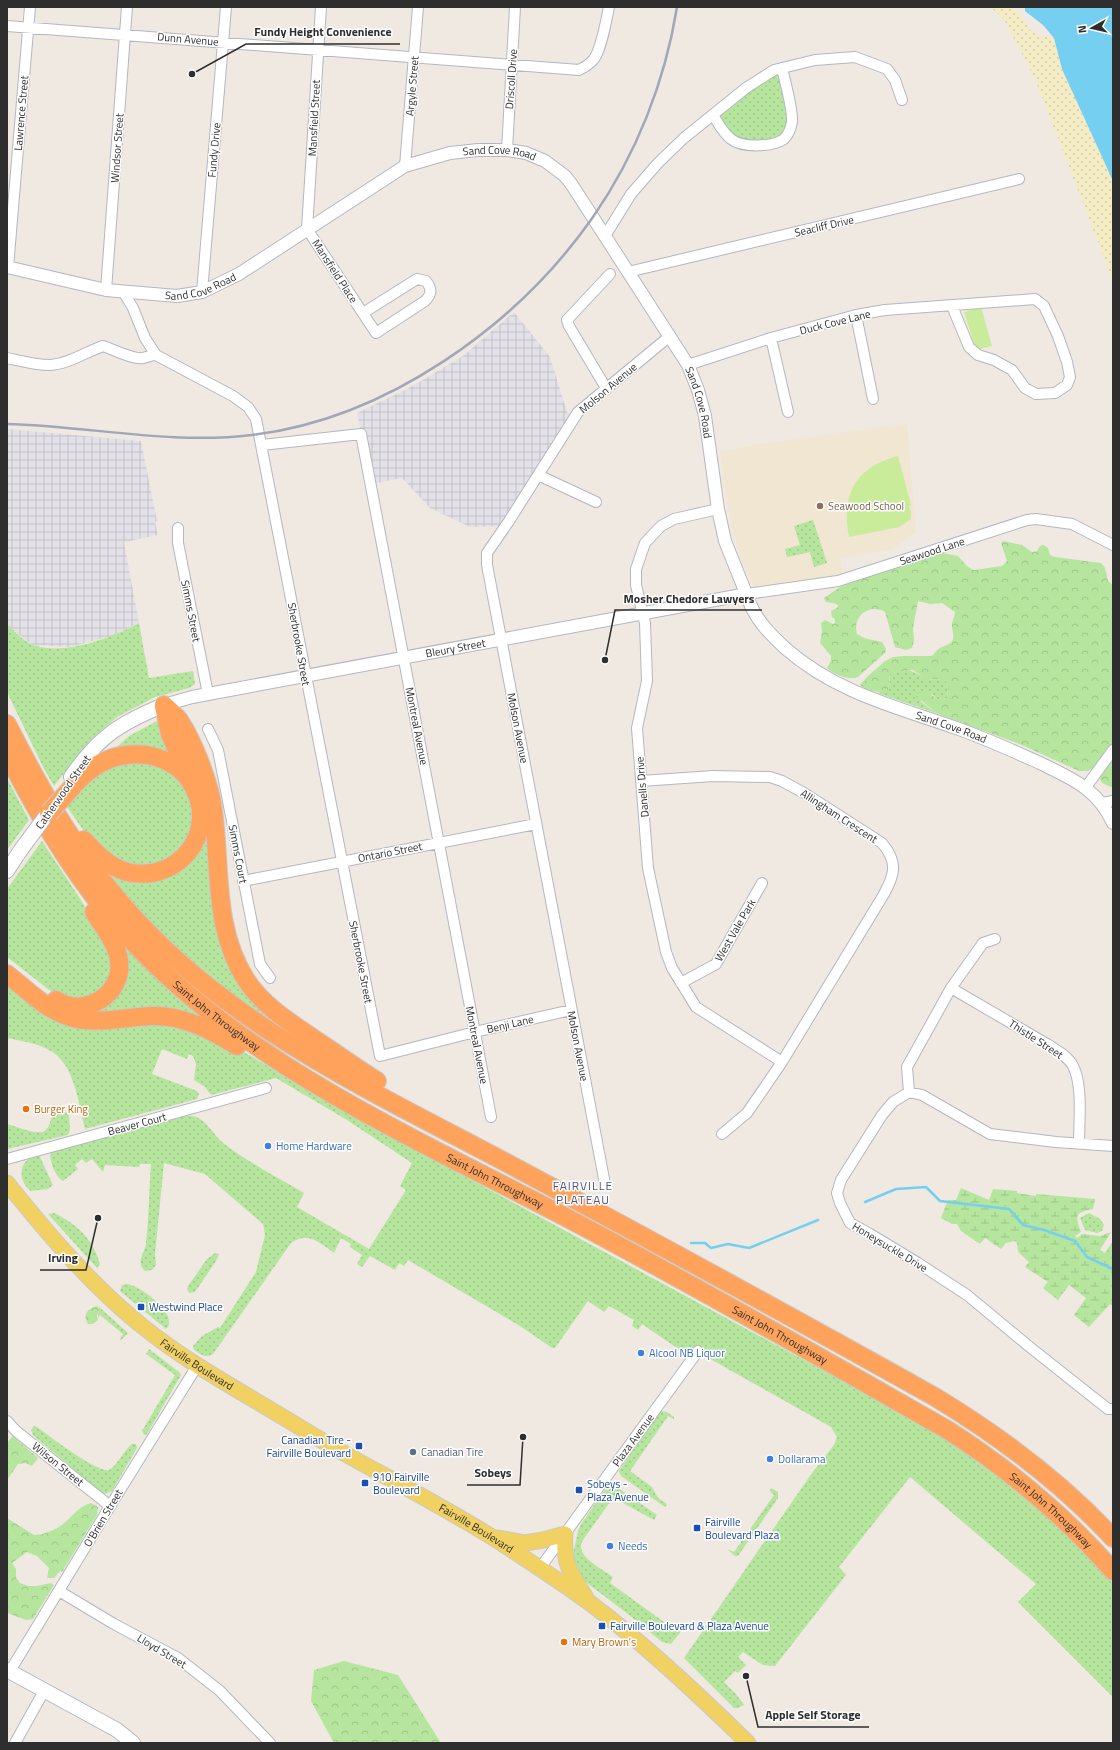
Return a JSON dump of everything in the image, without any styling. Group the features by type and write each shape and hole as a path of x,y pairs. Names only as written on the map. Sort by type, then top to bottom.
{"highway":[{"path":"28,763 78,833 93,851 116,868 135,873 158,872 183,859 196,843 202,822 202,812 198,795 170,734 164,705"},
{"path":"164,705 178,720 185,732 207,783 213,808 221,908 226,935 235,961 254,990 282,1016 362,1072 497,1157"},
{"name":"Saint John Throughway","path":"7,724 75,844 105,884 121,904 152,936 201,982 263,1027 294,1047 377,1094 497,1157 878,1365 966,1416 1019,1452 1041,1470 1074,1498 1113,1538"},
{"name":"Saint John Throughway","path":"7,754 31,800 63,853 91,893 125,934 162,972 213,1016 283,1064 369,1115 593,1232 946,1429 990,1457 1024,1483 1058,1512 1113,1571"},
{"path":"49,813 73,781 101,762 111,758 134,754 157,757 169,761 180,768 190,780"},
{"path":"7,961 30,982 60,1003 79,1007 97,1003 105,997 118,980 120,971 117,951 56,850 31,800"},
{"path":"7,974 49,1007 69,1017 104,1020 168,1016 203,1027 281,1072 369,1115"}],"main road":[{"name":"Catherwood Street","path":"73,781 91,750 105,736 136,717 164,705"},
{"name":"Catherwood Street","path":"8,868 49,813"},
{"name":"Fairville Boulevard","path":"7,1183 48,1232 100,1288 141,1325 197,1366 333,1447 491,1536 540,1568 590,1604 666,1666 748,1743"},
{"path":"491,1536 525,1543 565,1534 564,1551 568,1570 590,1604"},
{"path":"9,1670 44,1691 117,1730 133,1743"}],"street":[{"name":"Lawrence Street","path":"7,267 30,7"},
{"name":"Windsor Street","path":"106,290 127,7"},
{"name":"Fundy Drive","path":"202,292 226,7"},
{"name":"Mansfield Street","path":"307,229 321,7"},
{"name":"Argyle Street","path":"405,166 418,7"},
{"name":"Driscoll Drive","path":"506,150 515,7"},
{"name":"Dunn Avenue","path":"7,26 579,70 587,66 594,59 609,7"},
{"path":"605,236 631,194 658,163 684,138 746,88 774,70 815,60 855,57 887,69 895,80 902,100"},
{"path":"713,115 730,139 742,145 774,143 785,138 789,132 792,117 782,68"},
{"name":"Sand Cove Road","path":"7,267 124,293 177,296 202,292 239,274 405,166 450,153 478,150 506,150 526,153 536,157 555,168 565,176 688,365 698,390 705,416 718,509 729,552 756,616 780,643 809,668 849,690 988,740 1069,777 1108,802 1113,822"},
{"name":"Seacliff Drive","path":"628,272 1020,179"},
{"name":"Mansfield Place","path":"307,229 376,333 425,301 431,293 430,285 426,281 417,279 363,313"},
{"path":"606,388 568,325 567,320 569,316 610,274"},
{"name":"Sherbrooke Street","path":"124,293 133,308 145,338 156,355 212,384 248,407 256,419 380,1056"},
{"name":"Duck Cove Lane","path":"688,365 771,338 856,315 885,310 1035,299 1044,306 1058,336 1067,362 1070,377 1067,385 1055,393 1036,394 1025,388 1012,370 994,360 978,355 969,347 952,306"},
{"path":"856,315 873,399"},
{"name":"Molson Avenue","path":"605,1184 486,565 487,553 578,412 670,336"},
{"path":"771,338 788,412"},
{"path":"7,358 34,364 51,365 103,346 134,357 143,358 150,355 156,355"},
{"name":"Montreal Avenue","path":"262,445 361,434 491,1117"},
{"path":"538,475 596,502"},
{"name":"Danells Drive","path":"718,509 674,519 660,526 645,543 636,569 636,585 641,613 645,623 647,681 637,728 648,868 666,952 672,968 696,1007 782,1062"},
{"name":"Seawood Lane","path":"746,594 838,581 1027,520 1042,520 1072,524 1113,545"},
{"name":"Simms Street","path":"178,528 177,536 208,694"},
{"name":"Bleury Street","path":"164,705 208,694 746,594"},
{"name":"Simms Court","path":"208,729 218,750 260,964 270,978"},
{"path":"1086,787 1113,750"},
{"name":"Allingham Crescent","path":"641,782 743,776 770,777 782,780 882,843 890,852 893,864 892,880 782,1062 747,1113 722,1134"},
{"name":"Ontario Street","path":"244,881 536,824"},
{"name":"West Vale Park","path":"681,983 716,964 762,883"},
{"path":"995,939 983,943 951,988 907,1067 909,1092 922,1095 990,1134 1056,1142 1113,1146"},
{"name":"Thistle Street","path":"951,988 1047,1044 1062,1054 1073,1065 1078,1083 1079,1143"},
{"name":"Benji Lane","path":"380,1056 475,1032 572,1010"},
{"name":"Beaver Court","path":"7,1159 266,1088"},
{"name":"Honeysuckle Drive","path":"909,1092 893,1102 882,1115 841,1180 837,1193 840,1203 850,1223 912,1259 967,1295 1041,1356 1108,1408 1113,1409"},
{"name":"Plaza Avenue","path":"540,1568 698,1351"},
{"name":"O'Brien Street","path":"9,1670 197,1366"},
{"name":"Wilson Street","path":"7,1421 16,1431 110,1506"},
{"name":"Lloyd Street","path":"59,1590 114,1624 178,1658 220,1692 270,1743"},
{"path":"14,1743 44,1691"}],"shaded area":[{"path":"514,312 550,357 567,412 574,418 506,526 470,527 430,508 402,478 371,484 357,413 409,388 463,356"},
{"name":"Seawood School","path":"907,424 916,532 893,549 840,558 843,575 755,588 743,563 732,527 720,452 760,444"},
{"path":"7,429 141,441 157,521 155,522 158,535 124,542 139,623 112,636 69,647 33,645 7,624"}],"green space":[{"path":"782,68 792,117 785,138 742,145 713,115"},
{"path":"981,307 992,346 976,350 964,312"},
{"path":"898,456 911,505 909,506 911,519 899,527 849,537 847,508 854,485 861,475 871,467"},
{"path":"813,520 827,563 814,567 810,552 787,557 785,549 800,545 794,526"},
{"path":"1003,541 1022,545 1032,552 1037,551 1040,546 1044,545 1048,548 1050,555 1055,557 1101,563 1105,568 1108,581 1113,585 1113,746 1098,765 1088,771 1079,771 1022,745 936,713 916,696 920,693 926,693 931,694 938,700 947,698 948,689 946,681 926,679 913,670 898,670 890,674 888,691 880,692 870,688 867,677 885,661 893,657 931,656 952,641 952,625 955,612 942,603 930,604 918,601 913,628 914,640 912,648 906,650 895,647 885,612 873,609 868,610 859,617 856,628 857,634 864,638 882,642 886,649 885,653 858,677 850,678 842,676 827,668 831,661 831,656 820,643 822,631 821,623 825,620 833,624 835,623 835,619 832,617 831,611 838,607 838,605 826,602 824,598 840,587 930,554 941,553 958,556 968,567 974,570 1002,566 1007,561 1001,543"},
{"path":"139,623 149,678 193,671 195,684 189,688 155,697 117,717 90,740 54,786 44,769 7,692 7,624 22,638 33,645 46,648 59,648 88,644 128,629"},
{"path":"904,669 929,679 940,679 946,681 948,689 947,698 938,700 932,694 920,701 936,713 865,689 860,685 867,677 868,685 875,692 879,693 889,686 890,674 893,671"},
{"path":"159,720 178,760 110,753 129,736"},
{"path":"1113,757 1113,788 1102,783 1099,776"},
{"path":"139,761 173,769 196,805 189,843 160,866 119,864 86,834 67,807 92,779 104,770 121,764"},
{"path":"200,777 219,921 282,1022 278,1028 201,972 136,909 102,867 115,874 189,860"},
{"path":"7,778 29,820 7,850"},
{"path":"42,841 108,941 115,976 85,1002 53,993 7,957 7,889"},
{"path":"121,937 210,1018 79,1011 101,1005"},
{"path":"7,979 42,1006 146,1020 208,1033 420,1152 933,1430 1017,1488 1087,1553 1113,1583 1113,1697 1018,1602 1036,1584 910,1477 839,1567 846,1575 775,1666 763,1665 743,1652 738,1657 746,1665 738,1673 735,1671 724,1682 744,1705 734,1708 684,1658 812,1473 834,1445 837,1437 831,1427 691,1348 686,1354 642,1324 638,1330 632,1326 634,1320 609,1306 604,1312 588,1301 555,1348 552,1348 520,1326 408,1260 404,1266 399,1263 395,1270 370,1256 362,1267 357,1264 362,1255 350,1247 351,1244 341,1238 334,1253 319,1242 308,1238 303,1238 291,1243 213,1354 205,1356 201,1354 194,1350 193,1346 202,1336 218,1327 220,1328 256,1272 265,1235 263,1224 205,1174 164,1163 155,1254 156,1265 152,1270 145,1271 142,1268 141,1257 146,1243 151,1164 140,1164 139,1167 105,1165 103,1172 92,1159 86,1163 82,1159 75,1165 78,1169 63,1181 53,1168 50,1155 51,1152 186,1116 197,1117 206,1124 222,1142 252,1163 304,1193 297,1207 369,1249 406,1190 400,1186 412,1163 347,1120 276,1078 211,1095 205,1087 194,1080 196,1064 193,1056 189,1054 187,1059 162,1049 152,1074 197,1091 199,1094 197,1099 85,1129 74,1085 65,1064 58,1056 49,1050 29,1042 7,1038"},
{"path":"59,1109 69,1115 70,1130 68,1135 7,1149 7,1124 33,1132 43,1132 48,1126 53,1112"},
{"path":"39,1155 53,1185 48,1189 31,1191 23,1181 22,1170 27,1160"},
{"path":"961,1188 989,1200 993,1189 1017,1191 1017,1193 1036,1196 1036,1194 1095,1199 1093,1209 1079,1214 1077,1218 1081,1232 1075,1236 1077,1238 1082,1234 1100,1236 1111,1232 1100,1250 1105,1253 1113,1241 1113,1306 1110,1304 1089,1327 1074,1315 1086,1298 1069,1285 1058,1300 1043,1288 1048,1282 1025,1267 1029,1262 1018,1252 1017,1243 1015,1241 1006,1243 1001,1249 985,1238 980,1244 961,1231 957,1224 952,1224 941,1218 948,1200 956,1200"},
{"path":"54,1213 70,1222 83,1233 97,1255 100,1264 97,1268 48,1214"},
{"path":"1089,1213 1100,1219 1104,1225 1102,1231 1097,1233 1085,1230 1080,1218"},
{"path":"215,1253 219,1254 216,1261 195,1292 189,1293 187,1289 188,1286 207,1259"},
{"path":"128,1284 141,1290 156,1301 162,1308 167,1314 169,1321 166,1329 120,1291 122,1285"},
{"path":"97,1306 100,1310 97,1315 98,1320 93,1324 88,1324 86,1321 87,1312 91,1308"},
{"path":"99,1307 128,1333 121,1340 120,1339 123,1334 100,1315 98,1318"},
{"path":"149,1349 181,1375 147,1434 144,1435 142,1431 175,1375 146,1354"},
{"path":"661,1411 667,1412 674,1417 674,1419 668,1416 630,1471 652,1487 658,1498 667,1504 665,1507 621,1476 619,1471 658,1413"},
{"path":"34,1426 84,1460 103,1469 109,1470 112,1468 132,1444 136,1444 137,1448 112,1491 105,1494 100,1492 33,1435 31,1430"},
{"path":"13,1436 38,1458 32,1466 25,1463 18,1464 7,1480 7,1443"},
{"path":"610,1484 614,1485 657,1515 654,1520 614,1498 583,1540 581,1546 582,1551 590,1562 613,1577 610,1583 678,1632 683,1626 683,1629 671,1644 662,1642 587,1583 576,1571 573,1554 578,1531 581,1524"},
{"path":"771,1488 778,1492 778,1498 738,1556 735,1556 728,1550 734,1552 774,1495 770,1491"},
{"path":"91,1503 98,1507 97,1515 62,1572 60,1571 54,1578 47,1578 49,1568 37,1556 27,1552 12,1563 16,1569 16,1578 20,1583 28,1586 51,1583 54,1585 33,1619 26,1620 7,1613 7,1518 34,1535 41,1534 60,1526 79,1509"},
{"path":"344,1661 398,1675 441,1743 334,1743 311,1701 314,1670"}],"sand":[{"path":"990,7 1011,7 1023,17 1030,30 1038,36 1054,38 1062,69 1113,181 1113,281 1035,79 1004,19"}],"water":[{"path":"1025,7 1113,7 1113,181 1062,69 1054,38 1043,25 1025,11"}],"waterway":[{"path":"865,1202 896,1189 926,1187 940,1201 1009,1209 1023,1225 1044,1230 1075,1241 1087,1257 1113,1269"},
{"path":"691,1243 705,1243 711,1248 728,1244 749,1248 818,1220"}],"railway":[{"path":"7,424 38,425 191,438 252,435 302,426 351,410 399,388 444,361 487,330 526,295 562,257 593,217 623,169 647,117 665,63 677,7"}],"place":[{"name":"Fundy Height Convenience","path":"192,74"},
{"name":"Seawood School","path":"820,506"},
{"name":"Mosher Chedore Lawyers","path":"605,660"},
{"name":"Burger King","path":"26,1109"},
{"name":"Home Hardware","path":"268,1146"},
{"name":"Irving","path":"98,1218"},
{"name":"Westwind Place","path":"141,1307"},
{"name":"Alcool NB Liquor","path":"641,1353"},
{"name":"Sobeys","path":"523,1437"},
{"name":"Canadian Tire - Fairville Boulevard","path":"359,1446"},
{"name":"Canadian Tire","path":"413,1452"},
{"name":"Dollarama","path":"770,1459"},
{"name":"910 Fairville Boulevard","path":"365,1483"},
{"name":"Sobeys - Plaza Avenue","path":"579,1490"},
{"name":"Fairville Boulevard Plaza","path":"697,1528"},
{"name":"Needs","path":"610,1546"},
{"name":"Fairville Boulevard & Plaza Avenue","path":"602,1626"},
{"name":"Mary Brown's","path":"564,1642"},
{"name":"Apple Self Storage","path":"746,1676"}],"district":[{"name":"FAIRVILLE PLATEAU","path":"583,1193"}]}
